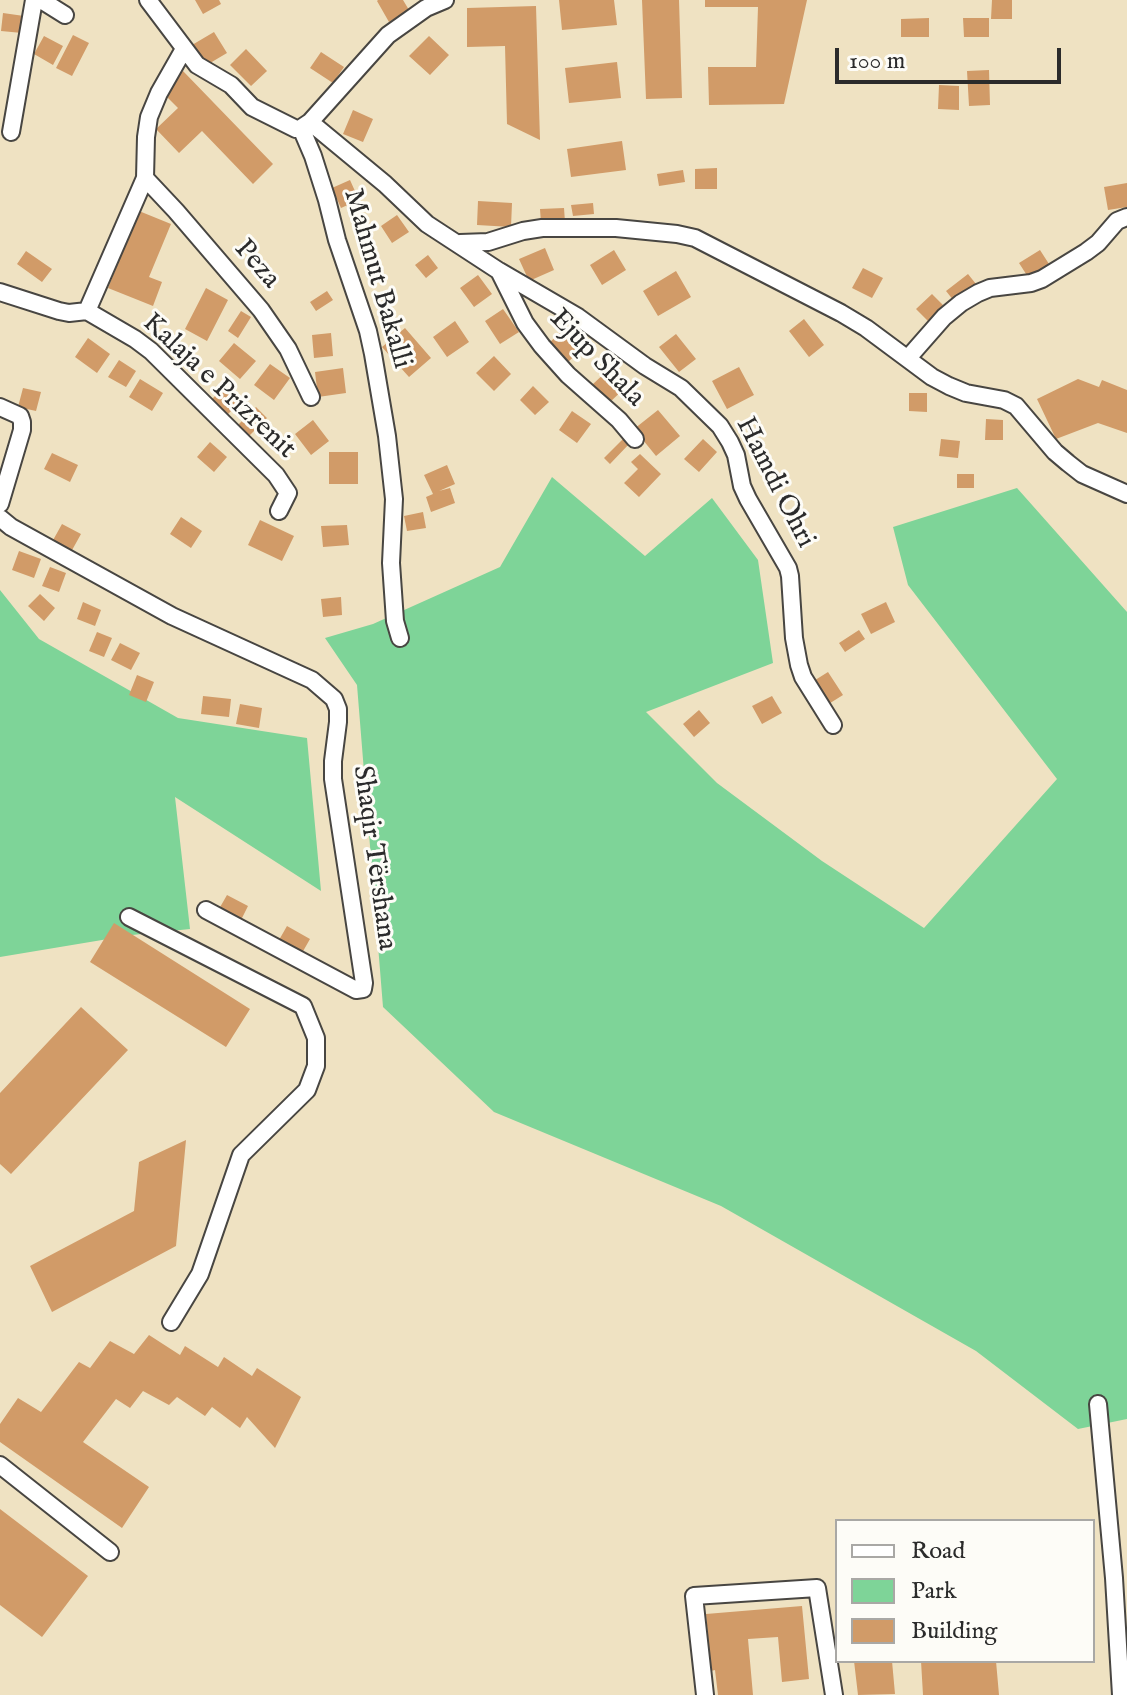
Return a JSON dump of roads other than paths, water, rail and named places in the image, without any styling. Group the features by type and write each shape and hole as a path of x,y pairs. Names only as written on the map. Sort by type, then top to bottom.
{"street":[{"path":"11,132 34,0"},
{"path":"41,0 65,15"},
{"name":"Hamdi Ohri","path":"148,0 197,65 231,85 252,107 291,127 305,125 385,184 427,224 578,317 671,381 720,426 736,455 748,499 788,568 799,665 803,677 833,725"},
{"path":"305,125 388,35 426,8 445,0"},
{"path":"87,311 145,178 149,117 184,49"},
{"name":"Mahmut Bakalli","path":"305,125 373,354 394,499 391,563 395,621 400,638"},
{"name":"Peza","path":"145,178 261,310 288,349 311,397"},
{"path":"908,358 961,303 990,288 1042,279 1086,252 1117,221 1127,217"},
{"path":"458,243 488,242 542,228 616,228 695,238 841,313 949,386 1016,406 1068,463 1099,482 1127,494"},
{"name":"Ejup Shala","path":"499,271 525,323 542,346 635,439"},
{"name":"Kalaja e Prizrenit","path":"0,292 59,311 87,311 151,351 276,475 288,493 279,511"},
{"path":"0,407 20,416 22,430 0,504"},
{"name":"Shaqir Tërshana","path":"0,518 172,616 312,680 334,699 338,722 333,779 363,989 356,990 206,910"},
{"path":"129,917 303,1006 316,1038 316,1066 307,1090 241,1155 200,1274 171,1322"},
{"path":"1098,1404 1121,1695"},
{"path":"0,1465 110,1552"},
{"path":"705,1695 694,1596 817,1588 834,1695"}]}
